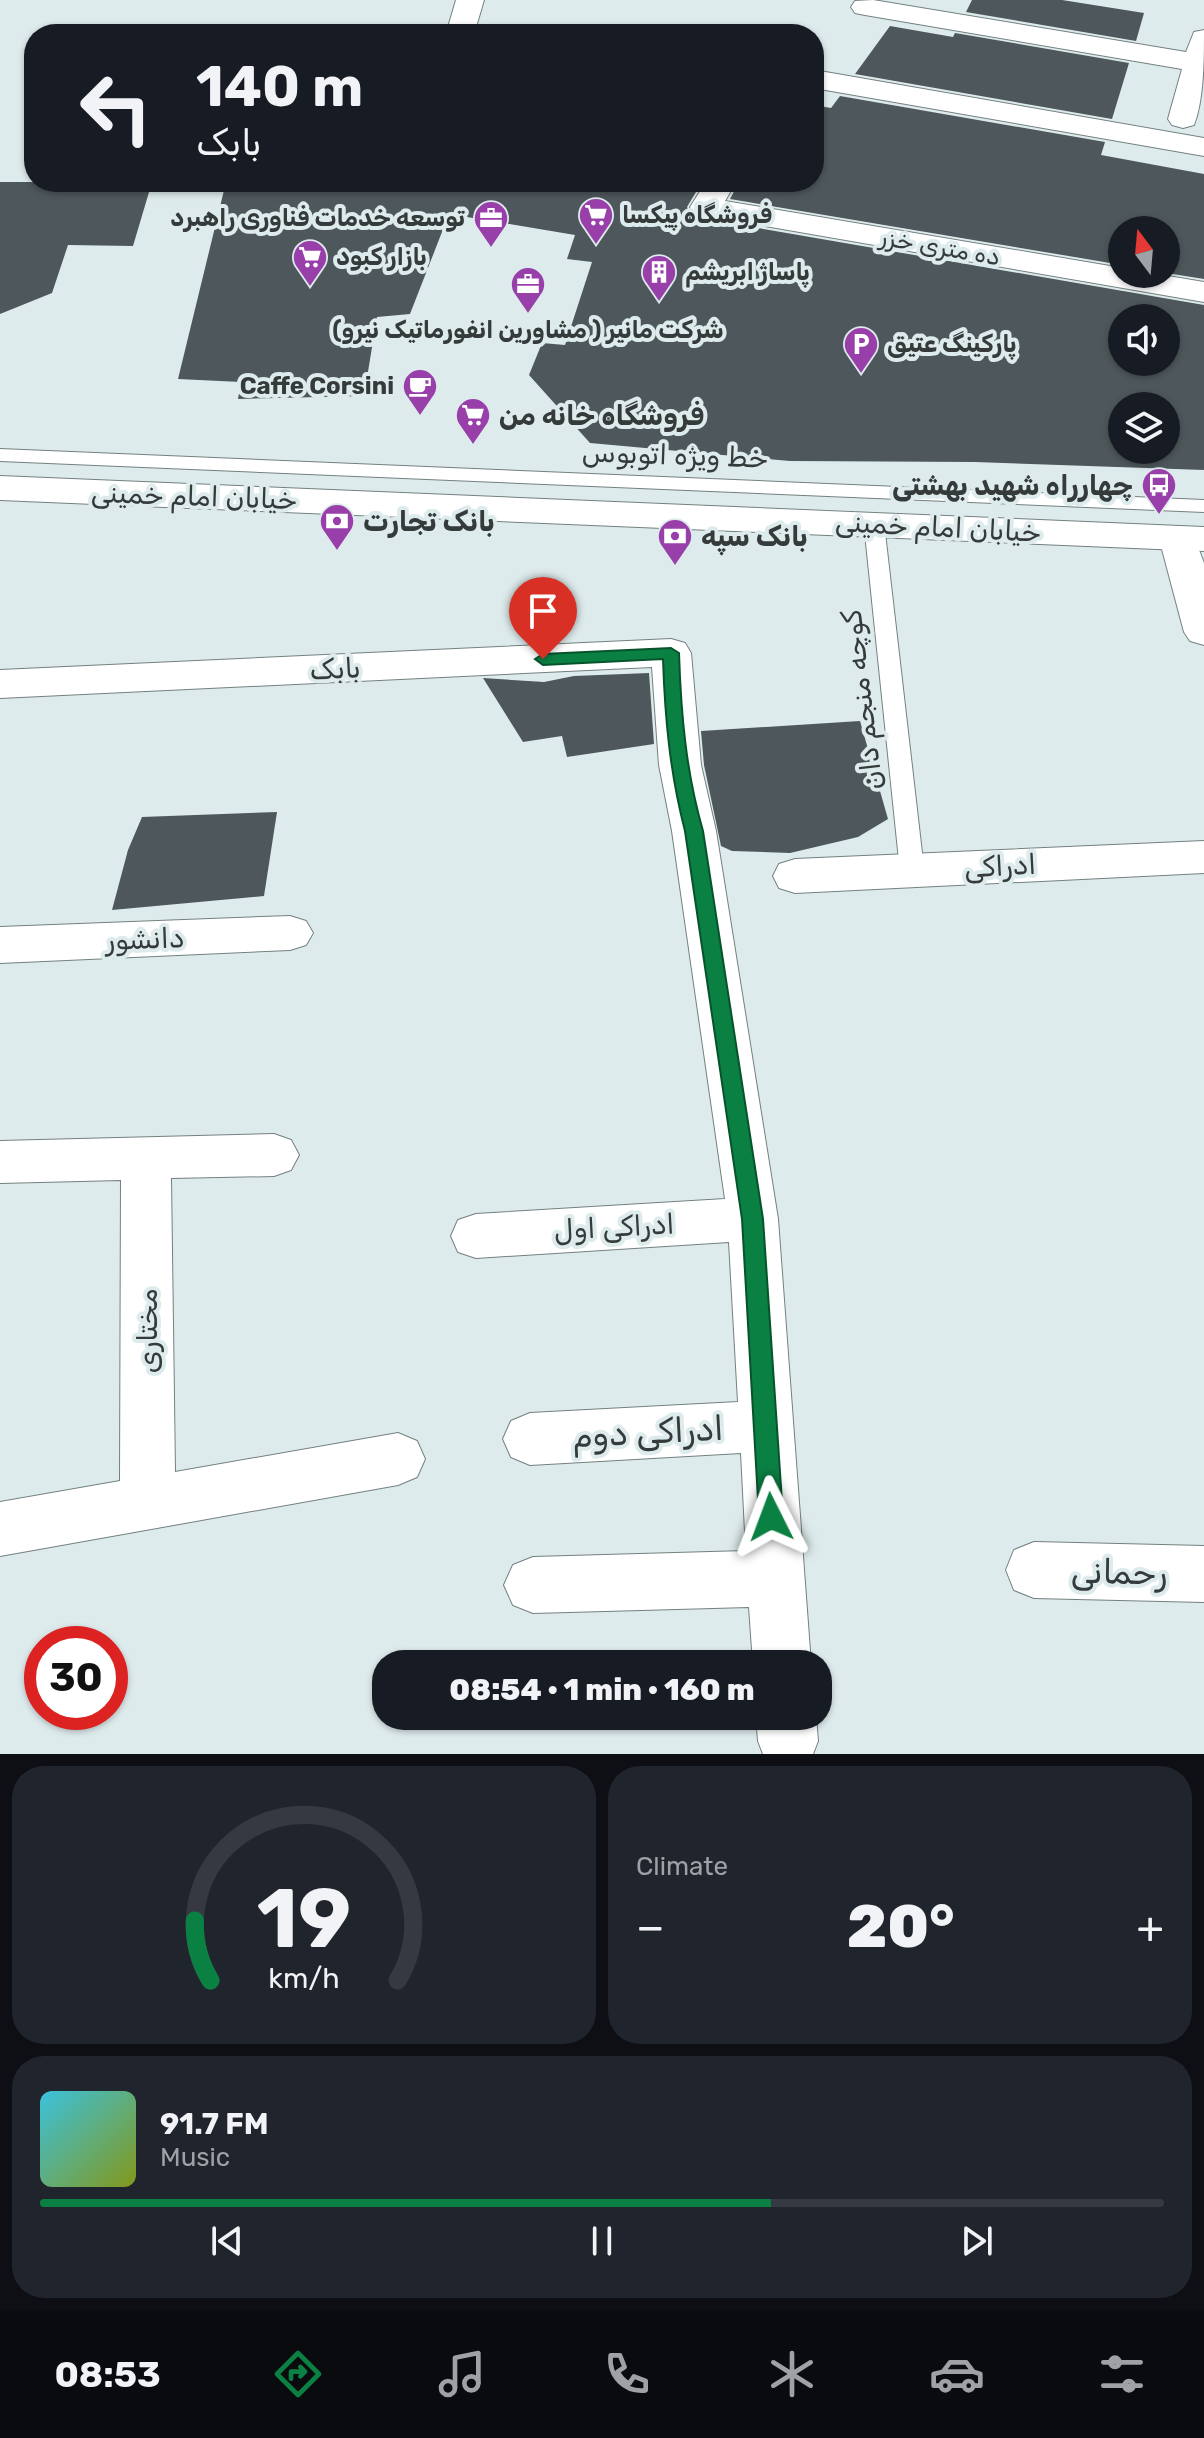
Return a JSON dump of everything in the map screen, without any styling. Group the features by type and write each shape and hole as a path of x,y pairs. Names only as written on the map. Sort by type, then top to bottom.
{"street":[{"path":"463,24 470,0"},
{"path":"865,7 1202,55 1183,119"},
{"path":"824,81 1204,147"},
{"name":"ده متری خزر","path":"715,192 706,207 1204,292"},
{"name":"خیابان امام خمینی","path":"0,488 1191,539"},
{"path":"1191,539 1204,632"},
{"name":"بابک","path":"0,684 671,653 674,733 694,831 753,1219"},
{"name":"ادراکی","path":"795,876 1204,857"},
{"name":"دانشور","path":"0,945 290,933"},
{"path":"0,1162 274,1155"},
{"name":"مختاری","path":"146,1158 148,1503"},
{"path":"753,1219 781,1650"},
{"name":"ادراکی اول","path":"476,1236 753,1219"},
{"name":"ادراکی دوم","path":"530,1439 765,1426"},
{"path":"0,1529 398,1459"},
{"name":"رحمانی","path":"1034,1570 1204,1574"},
{"path":"533,1585 775,1578"}],"lane":[{"name":"خط ویژه اتوبوس","path":"0,455 1204,506"},
{"name":"کوچه منجم دان","path":"874,524 875,557 912,870"}],"building":[{"path":"972,0 1062,0 1144,13 1136,41 966,12"},
{"path":"890,26 953,37 955,33 1129,63 1112,119 855,74"},
{"path":"840,96 1105,142 1101,155 1204,174 1204,279 1180,275 1180,216 1108,216 1108,263 730,199 734,192 824,192 824,107 831,108"},
{"path":"0,182 24,182 24,192 149,192 133,246 68,245 52,293 0,314"},
{"path":"224,192 696,192 687,207 694,217 1204,305 1204,470 975,462 790,461 590,443 529,375 542,343 565,345 592,262 567,259 575,235 449,214 410,314 377,317 364,396 238,399 241,382 178,379"},
{"path":"649,673 654,744 567,757 562,736 523,742 483,678 544,682 574,676"},
{"path":"860,721 888,819 858,837 790,853 732,851 721,846 704,765 701,731"},
{"path":"277,812 264,896 112,910 128,850 142,817"}],"place":[{"name":"فروشگاه پیکسا","path":"596,246"},
{"name":"توسعه خدمات فناوری راهبرد","path":"491,249"},
{"name":"بازار کبود","path":"310,288"},
{"name":"پاساژ ابریشم","path":"659,303"},
{"name":"شرکت مانیر ( مشاورین انفورماتیک نیرو)","path":"528,315"},
{"name":"پارکینگ عتیق","path":"861,375"},
{"name":"Caffe Corsini","path":"420,417"},
{"name":"فروشگاه خانه من","path":"473,446"},
{"name":"چهارراه شهید بهشتی","path":"1159,516"},
{"name":"بانک تجارت","path":"337,552"},
{"name":"بانک سپه","path":"675,567"}],"route":[{"path":"543,659 671,653 674,733 694,831 753,1219 771,1517"}]}
